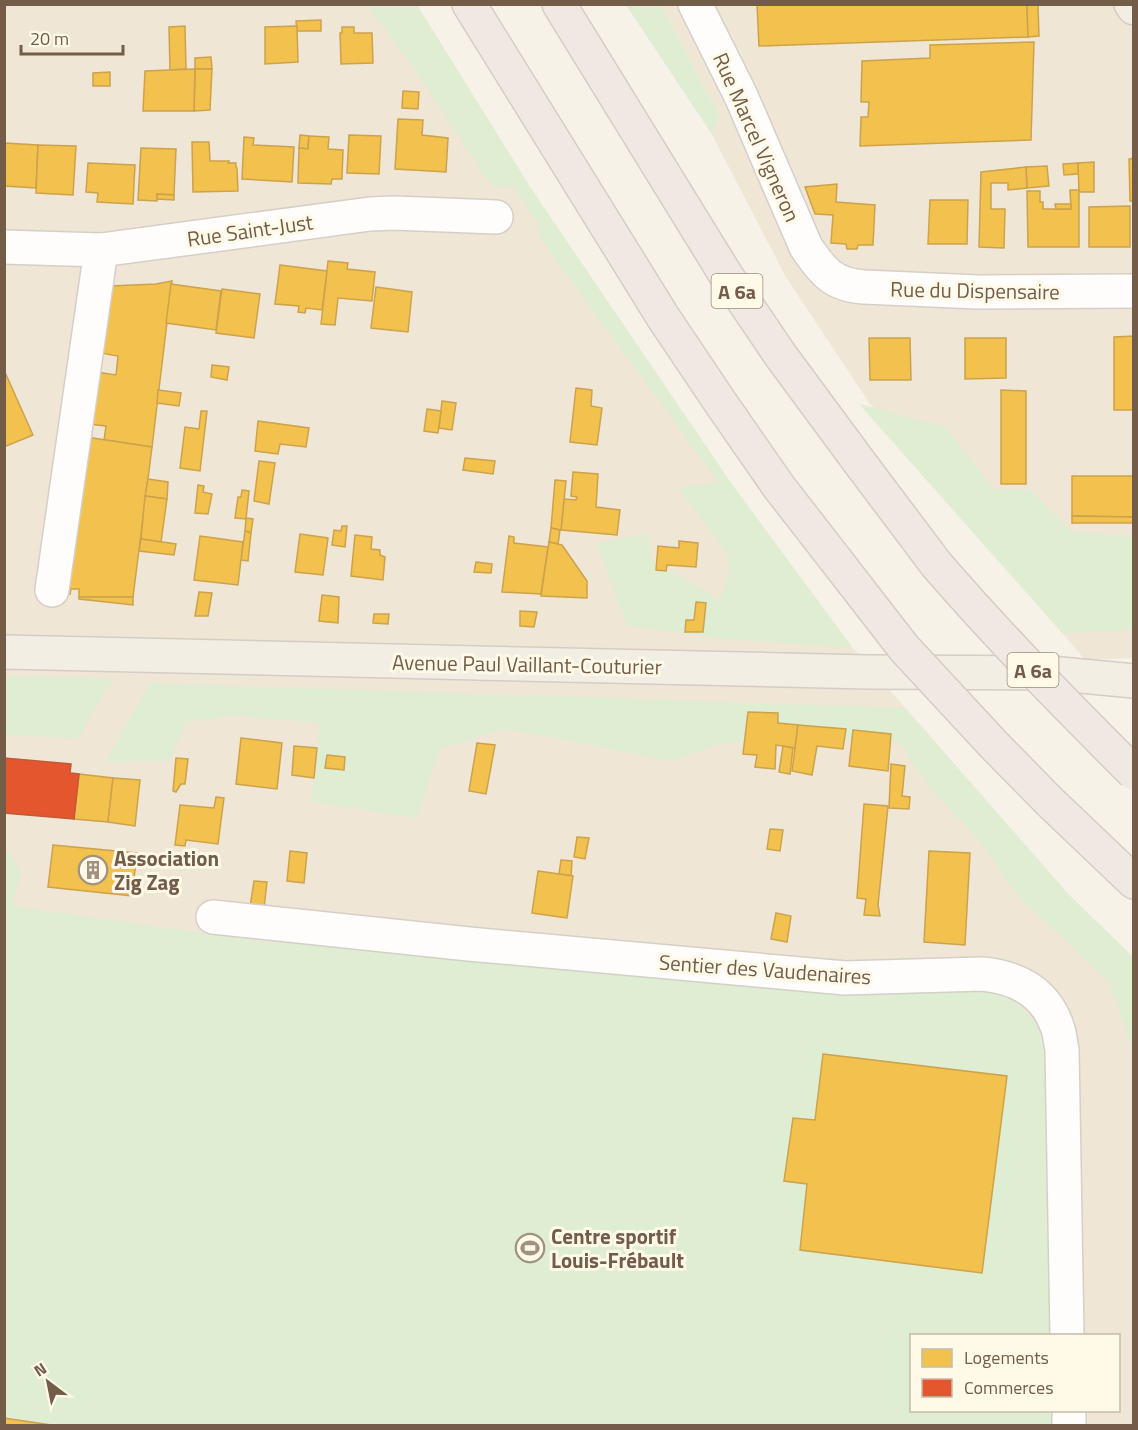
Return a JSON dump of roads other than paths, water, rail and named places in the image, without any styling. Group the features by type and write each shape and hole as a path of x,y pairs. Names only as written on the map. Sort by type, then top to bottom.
{"highway":[{"path":"469,4 663,317 779,487 904,648 1048,801 1134,882"},
{"name":"A 6a","path":"560,4 724,272 787,365 860,463 936,564 987,622 1134,773"}],"main road":[{"name":"Avenue Paul Vaillant-Couturier","path":"4,652 867,672 1050,673 1134,681"},
{"name":"Avenue Paul Vaillant-Couturier","path":"1050,673 1134,662"}],"street":[{"name":"Rue Marcel Vigneron","path":"694,4 741,96 806,247 821,269"},
{"name":"Rue Saint-Just","path":"4,247 101,250 370,214 496,217"},
{"path":"52,590 101,250"},
{"name":"Rue du Dispensaire","path":"821,269 839,282 864,287 978,292 1134,291"},
{"name":"Sentier des Vaudenaires","path":"213,917 470,944 845,978 982,974 999,975 1016,982 1040,998 1050,1010 1058,1027 1062,1049 1067,1334"}],"place":[{"name":"Association Zig Zag","path":"93,870"},
{"name":"Centre sportif Louis-Frébault","path":"530,1248"}]}
